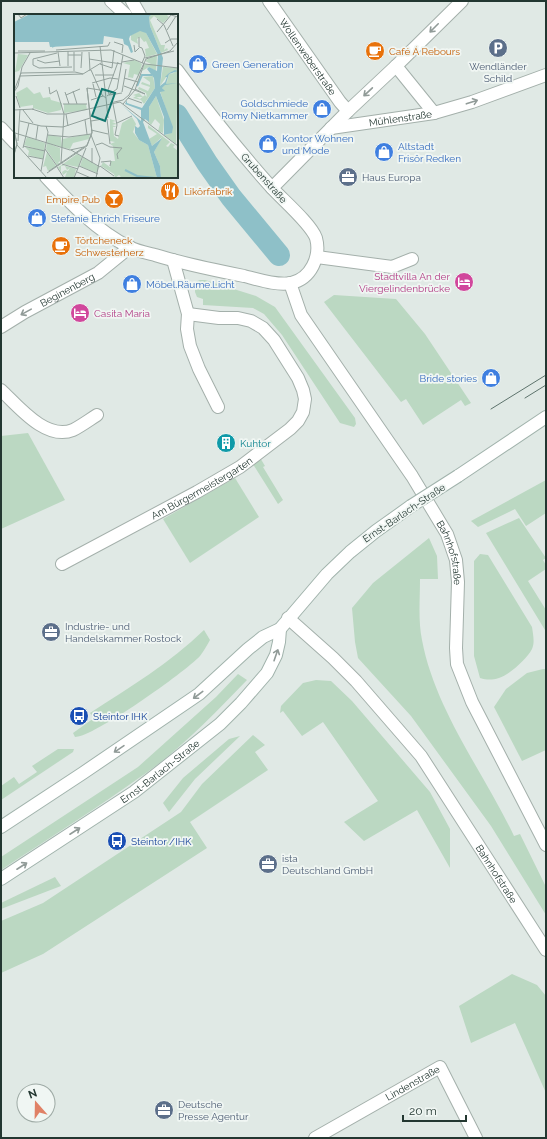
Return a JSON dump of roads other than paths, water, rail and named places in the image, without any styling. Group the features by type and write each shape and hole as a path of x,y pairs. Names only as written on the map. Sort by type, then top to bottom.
{"street":[{"path":"111,1 125,14"},
{"path":"132,1 139,14"},
{"name":"Wollenweberstraße","path":"269,1 340,102 348,111"},
{"path":"272,188 348,111 462,1"},
{"path":"396,66 434,113"},
{"name":"Grubenstraße","path":"178,71 235,145 272,188 309,226 315,236 318,249 317,257"},
{"name":"Mühlenstraße","path":"332,128 434,113 472,102 546,75"},
{"path":"1,128 14,142"},
{"path":"47,178 74,207 87,218 130,247 173,260 270,282 290,283 301,279 310,272 317,257 392,267 412,259"},
{"name":"Beginenberg","path":"1,327 25,312 98,273 130,247"},
{"path":"173,260 188,314 187,329 190,346 199,369 218,408"},
{"name":"Bahnhofstraße","path":"290,283 301,315 412,476 447,534 456,560 458,582 457,664 472,702 546,845"},
{"name":"Am Bürgermeistergarten","path":"62,564 197,492 240,467 290,429 298,421 303,412 305,399 298,378 278,345 263,328 251,321 238,318 219,318 188,314"},
{"path":"1,390 30,418 52,431 63,432 73,430 97,415"},
{"name":"Ernst-Barlach-Straße","path":"1,827 199,694 248,649 263,638 280,629 327,574 376,530 546,417"},
{"name":"Bahnhofstraße","path":"288,618 334,658 421,756 546,950"},
{"name":"Ernst-Barlach-Straße","path":"1,879 150,781 220,724 241,703 267,673 276,655 280,629"},
{"name":"Lindenstraße","path":"315,1138 440,1067 476,1138"}],"waterway":[{"path":"178,117 207,163 231,197 279,255"}],"tram line":[{"path":"491,409 546,375"},
{"path":"525,398 546,385"}],"place":[{"name":"Wendländer Schild","path":"498,48"},
{"name":"Café Á Rebours","path":"375,51"},
{"name":"Green Generation","path":"198,64"},
{"name":"Goldschmiede Romy Nietkammer","path":"322,109"},
{"name":"Kontor Wohnen und Mode","path":"268,144"},
{"name":"Altstadt Frisör Redken","path":"384,152"},
{"name":"Haus Europa","path":"348,177"},
{"name":"Likörfabrik","path":"170,191"},
{"name":"Empire Pub","path":"114,199"},
{"name":"Stefanie Ehrich Friseure","path":"37,218"},
{"name":"Törtcheneck Schwesterherz","path":"61,246"},
{"name":"Stadtvilla An der Viergelindenbrücke","path":"464,282"},
{"name":"Möbel.Räume.Licht","path":"132,284"},
{"name":"Casita Maria","path":"80,313"},
{"name":"Bride stories","path":"491,378"},
{"name":"Kuhtor","path":"226,443"},
{"name":"Industrie- und Handelskammer Rostock","path":"51,632"},
{"name":"Steintor IHK","path":"79,716"},
{"name":"Steintor /IHK","path":"117,841"},
{"name":"ista Deutschland GmbH","path":"268,864"},
{"name":"Deutsche Presse Agentur","path":"164,1110"}]}
